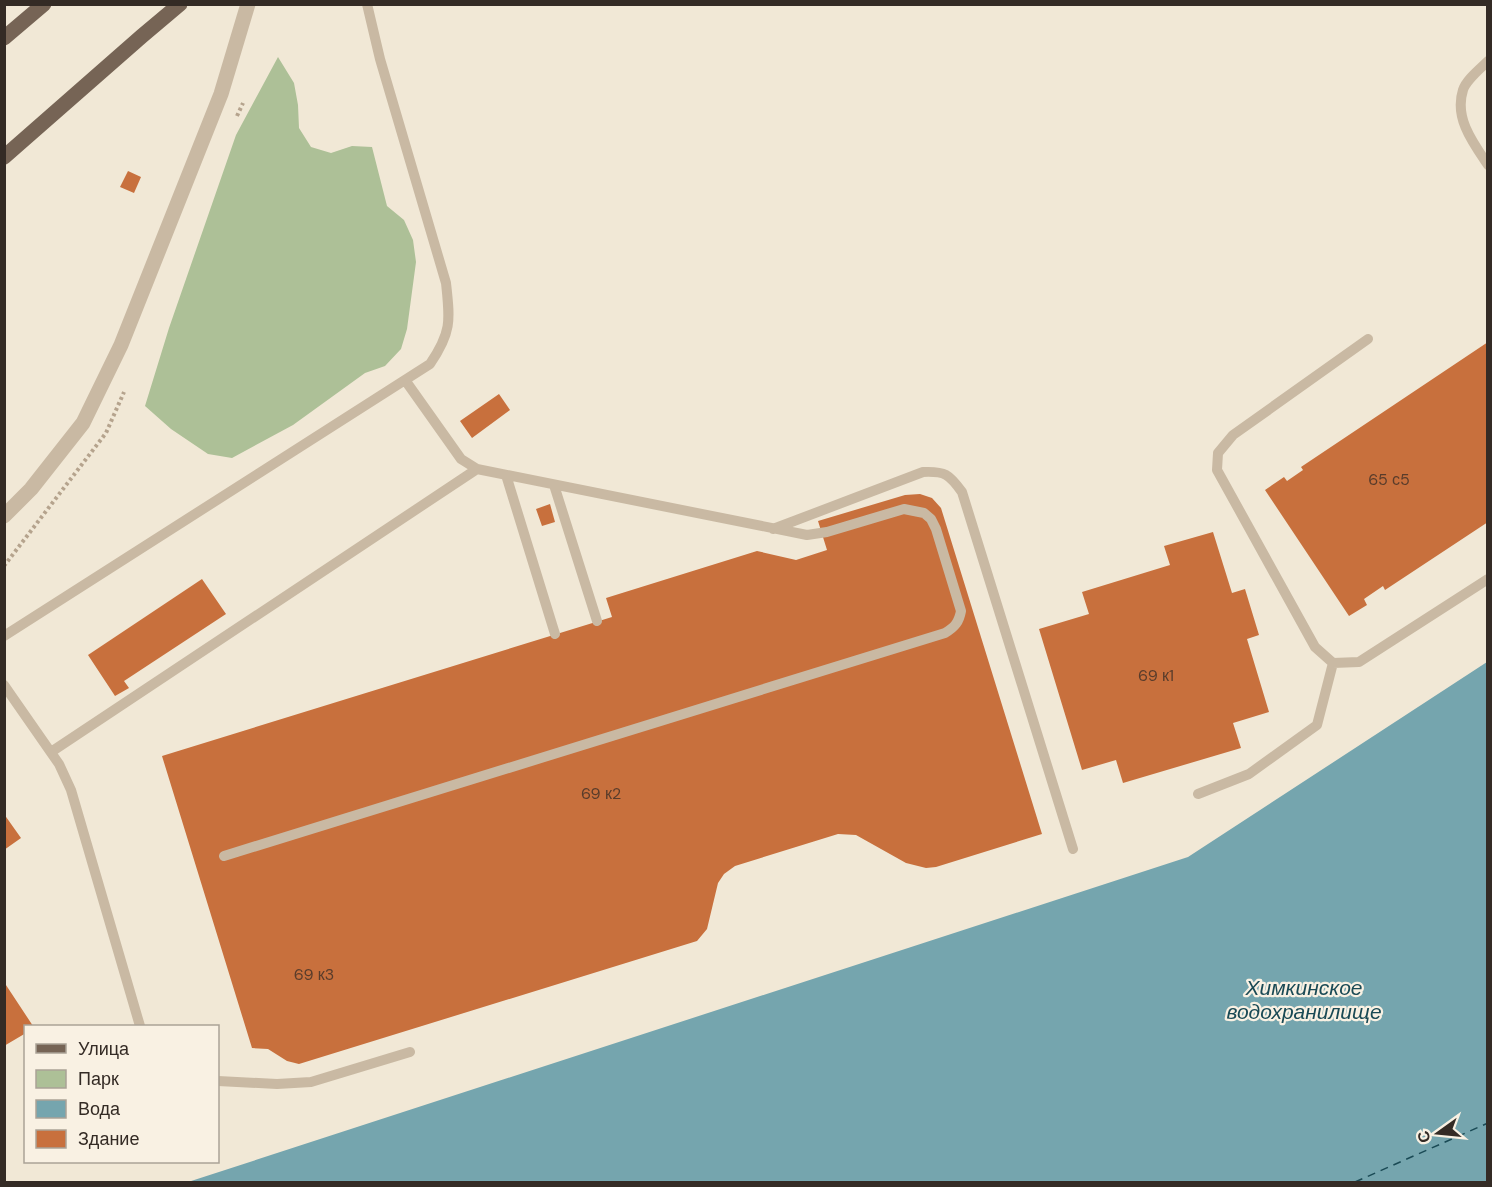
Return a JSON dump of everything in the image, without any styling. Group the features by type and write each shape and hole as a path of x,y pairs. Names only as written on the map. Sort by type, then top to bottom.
{"main road":[{"path":"4,38 44,4"},
{"path":"4,157 180,4"}],"street":[{"path":"4,516 31,489 83,423 121,345 221,94 248,4"}],"lane":[{"path":"4,636 430,364 442,347 450,322 446,283 380,59 367,4"},
{"path":"1488,61 1463,89 1461,111 1466,132 1488,165"},
{"path":"1368,339 1233,435 1218,453 1217,470 1315,647 1333,663 1359,662 1488,579"},
{"path":"224,856 945,633 959,621 961,610 936,529 931,519 924,513 904,509 816,535 796,534 477,469 461,459 405,380"},
{"path":"51,752 477,469"},
{"path":"773,529 923,472 939,472 952,477 962,492 1073,849"},
{"path":"506,475 555,634"},
{"path":"554,485 597,621"},
{"path":"1198,794 1250,774 1317,725 1333,663"},
{"path":"4,685 51,752 71,790 140,1025"},
{"path":"219,1081 277,1084 311,1082 411,1052"}],"green space":[{"path":"278,57 294,83 299,128 311,147 331,153 352,146 372,147 387,206 404,220 413,240 416,262 407,329 401,349 385,366 365,373 293,425 232,458 208,454 171,429 145,406 169,328 236,135"}],"water":[{"name":"Химкинское водохранилище","path":"1487,662 1487,1182 188,1182 1188,857"}],"building":[{"path":"128,171 141,177 134,193 120,187"},
{"path":"1488,342 1488,522 1385,590 1383,586 1364,599 1367,605 1349,616 1265,490 1284,477 1287,481 1303,470 1301,467"},
{"path":"499,394 510,410 472,438 460,421"},
{"path":"920,494 932,498 941,508 1042,834 936,867 926,868 906,863 856,835 838,834 735,866 724,874 718,883 707,929 697,941 299,1064 287,1061 268,1049 252,1048 162,756 612,617 606,598 757,551 796,560 827,550 818,521 905,495"},
{"path":"550,504 555,522 542,526 536,509"},
{"path":"1213,532 1232,593 1245,589 1259,635 1247,639 1269,712 1233,723 1241,748 1123,783 1116,760 1082,770 1039,629 1089,614 1082,592 1170,565 1164,546"},
{"path":"202,579 226,614 124,681 129,688 115,696 88,655"},
{"path":"4,814 21,838 4,850"},
{"path":"4,982 32,1025 24,1025 24,1034 4,1046"}],"ferry route":[{"path":"1355,1182 1488,1123"}]}
